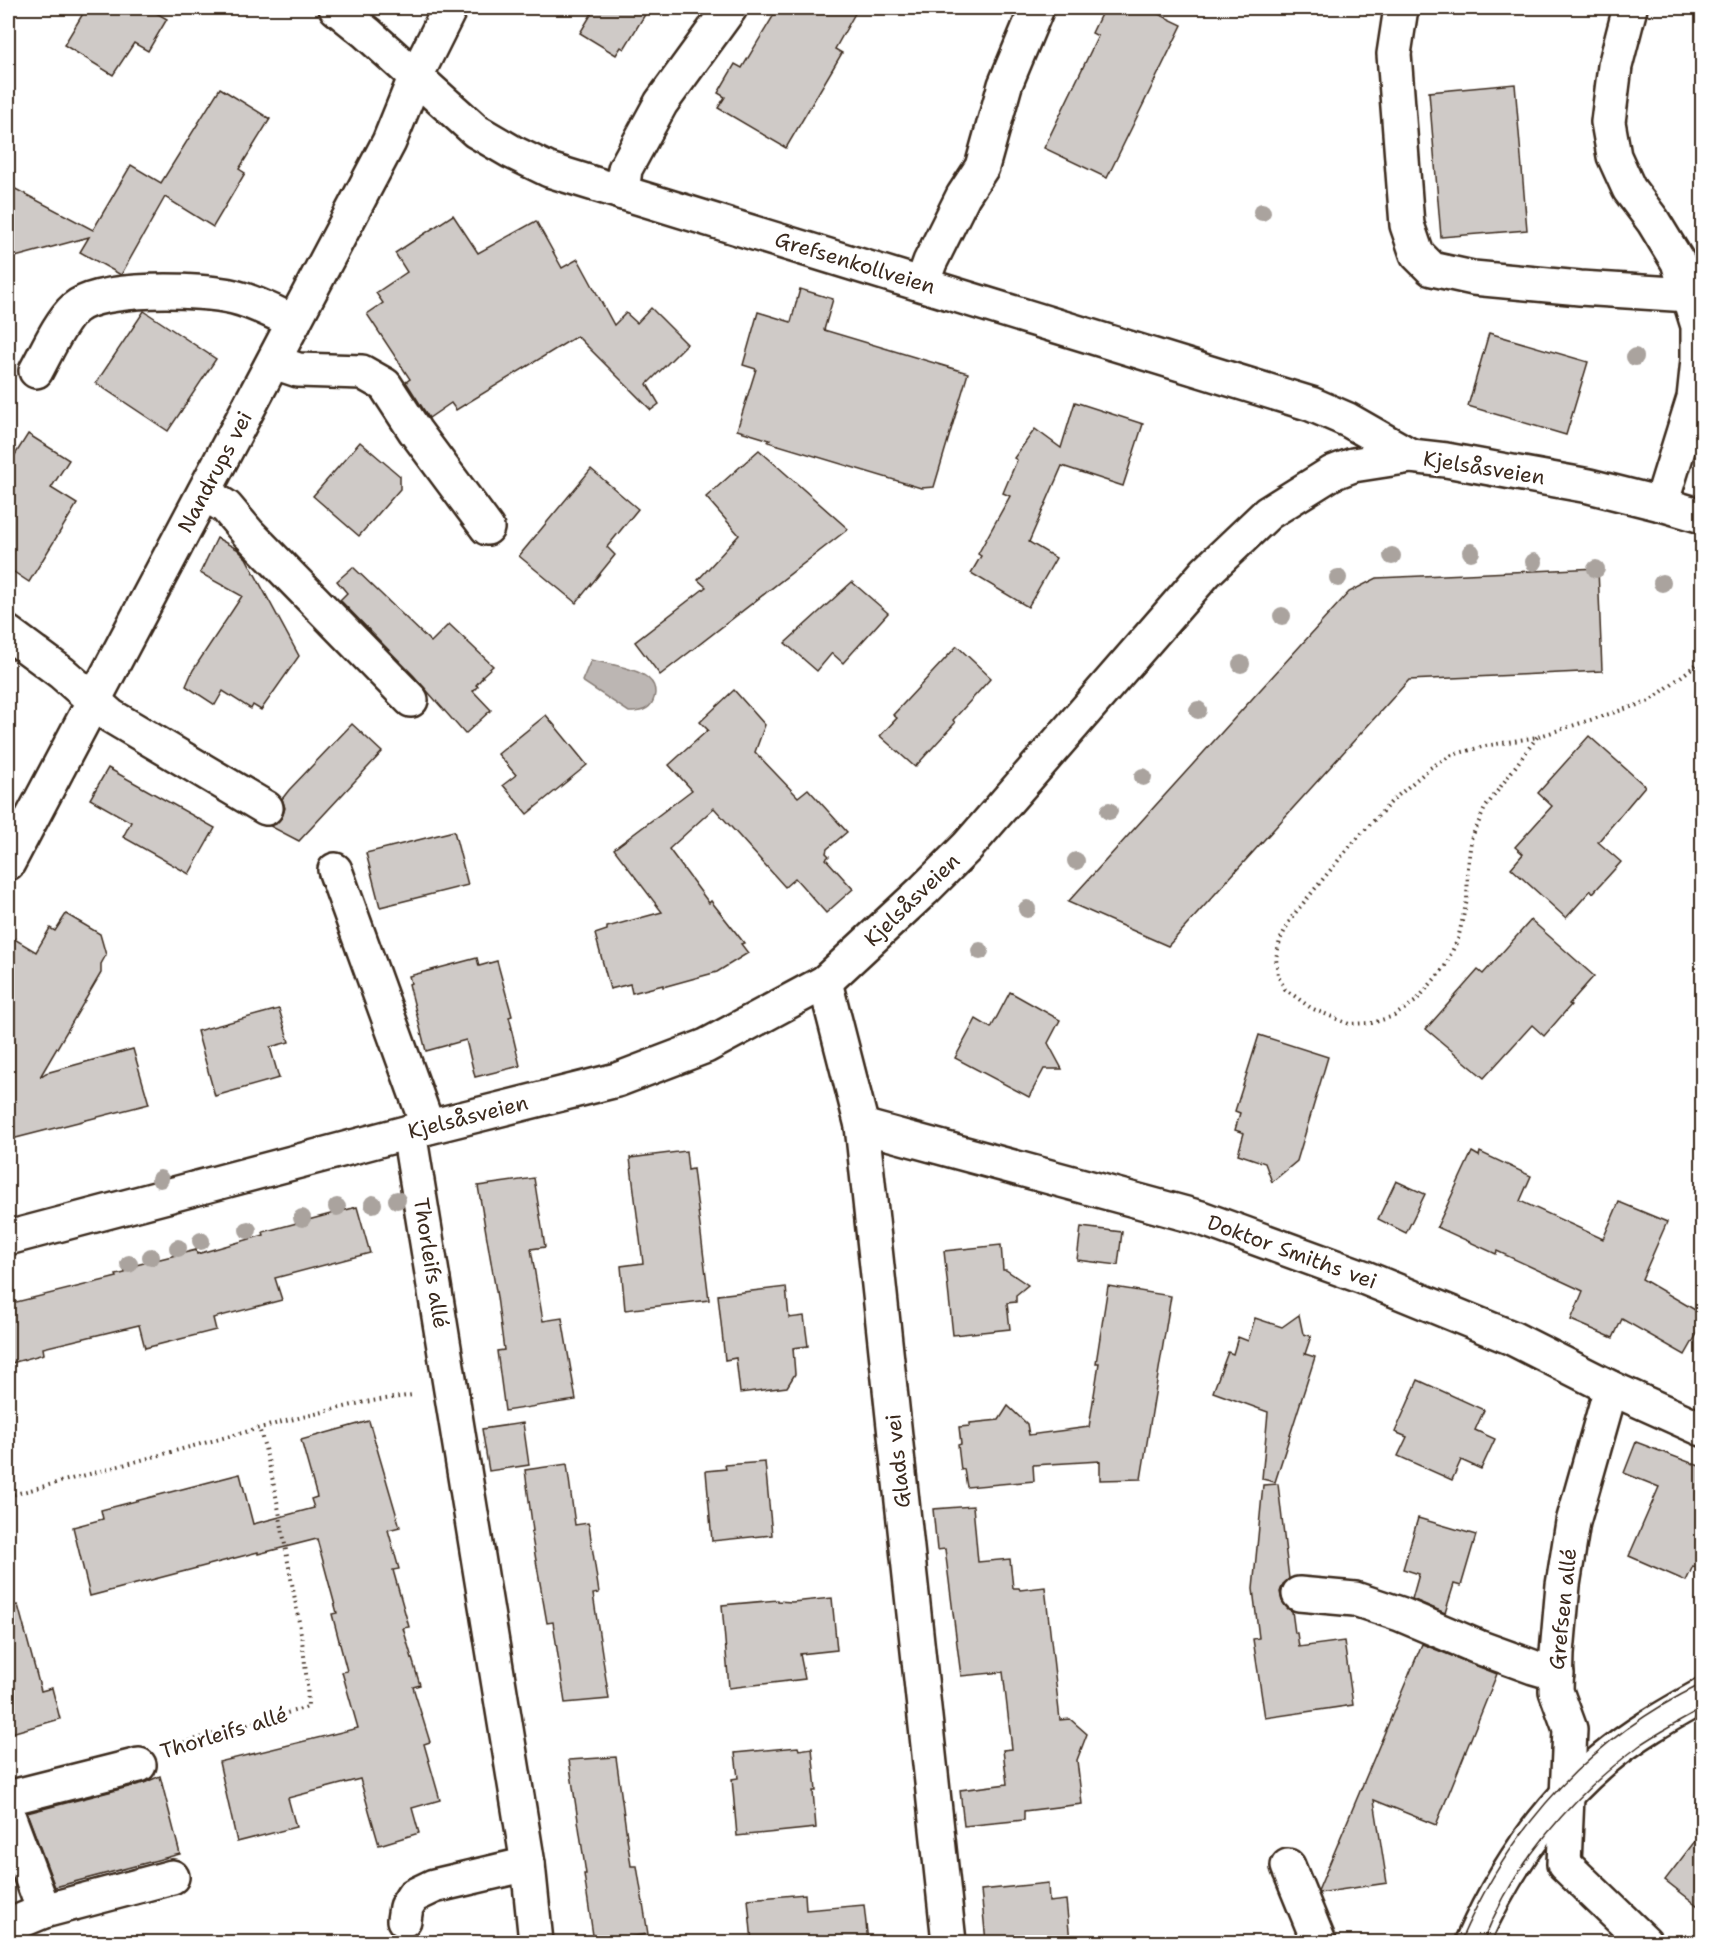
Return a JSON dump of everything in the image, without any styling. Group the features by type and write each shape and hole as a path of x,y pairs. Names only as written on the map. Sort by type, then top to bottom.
{"street":[{"name":"Grefsenkollveien","path":"336,8 476,131 549,170 1311,404 1348,420 1410,456"},
{"name":"Nandrups vei","path":"8,863 19,824 93,702 274,362 389,142 415,78 450,8"},
{"path":"622,193 625,169 661,103 730,8"},
{"path":"922,284 930,262 963,196 982,167 1005,85 1037,8"},
{"path":"1401,8 1394,54 1407,225 1417,254 1432,269 1473,278 1689,295"},
{"path":"1630,8 1615,66 1608,122 1614,156 1629,189 1653,221 1677,262 1698,326 1693,437 1661,504"},
{"path":"36,371 61,326 76,307 94,299 122,294 212,292 237,298 294,322"},
{"path":"274,362 298,370 362,372 385,385 415,431 487,528"},
{"name":"Kjelsåsveien","path":"8,1238 617,1080 706,1046 825,982 924,890 967,846 1206,572 1268,513 1332,473 1353,465 1410,456 1446,460 1589,486 1702,516"},
{"path":"204,493 226,507 248,533 411,700"},
{"path":"8,633 62,672 93,702 122,723 266,808"},
{"name":"Thorleifs allé","path":"334,870 418,1130 453,1395 528,1864 536,1942"},
{"name":"Glads vei","path":"825,982 862,1126 949,1942"},
{"name":"Doktor Smiths vei","path":"862,1126 1201,1218 1363,1277 1512,1338 1611,1388 1702,1429"},
{"name":"Grefsen allé","path":"1611,1388 1573,1522 1563,1585 1556,1691 1570,1729 1564,1864 1645,1942"},
{"path":"1299,1594 1355,1599 1400,1614 1511,1659 1557,1674"},
{"path":"1472,1942 1498,1888 1517,1858 1544,1821 1567,1795 1604,1760 1628,1742 1702,1696"},
{"name":"Thorleifs allé","path":"8,1798 139,1765"},
{"path":"8,1815 44,1911"},
{"path":"404,1920 406,1907 413,1896 434,1886 528,1864"},
{"path":"1288,1866 1319,1942"},
{"path":"8,1926 44,1911 172,1877"}],"path":[{"path":"1537,737 1485,808 1471,840 1467,900 1458,939 1444,968 1416,1000 1394,1016 1372,1023 1349,1024 1311,1008 1285,989 1278,976 1276,958 1280,940 1291,918 1351,845 1393,800 1430,768 1452,755 1485,746 1537,737 1650,701 1702,660"},
{"path":"8,1496 259,1428 365,1402 410,1395 453,1395"},
{"name":"Thorleifs allé","path":"139,1765 155,1751 308,1707 307,1672 294,1595 270,1462 259,1428"}],"shaded area":[{"path":"591,660 623,667 645,676 652,682 655,691 649,707 629,712 582,681"}],"building":[{"path":"77,8 156,8 153,11 167,19 148,51 134,43 113,75 64,45 84,12"},
{"path":"595,8 649,8 624,49 621,47 616,55 580,33"},
{"path":"778,8 858,8 835,49 842,53 786,148 718,108 725,97 718,93 735,64 742,68"},
{"path":"1104,8 1146,8 1182,25 1107,178 1044,148 1098,36 1092,33"},
{"path":"1515,84 1527,230 1441,237 1429,92"},
{"path":"220,88 270,119 239,169 245,173 213,227 165,197 121,275 80,252 89,237 8,259 8,185 93,230 131,165 161,183"},
{"path":"453,215 478,253 536,221 562,268 578,259 614,325 626,313 637,323 651,308 687,344 647,384 659,404 651,410 577,336 456,410 451,403 429,418 406,382 410,379 367,314 383,303 376,293 407,272 395,253"},
{"path":"800,289 833,299 824,330 968,373 934,487 921,488 768,442 770,440 737,430 756,369 743,365 758,312 791,322"},
{"path":"144,311 216,359 168,431 96,383"},
{"path":"1489,333 1588,362 1566,435 1468,406"},
{"path":"1075,402 1143,424 1123,486 1062,466 1029,542 1056,558 1028,607 971,573 981,556 978,554 1010,496 1003,493 1017,460 1014,458 1035,429 1061,448"},
{"path":"28,434 69,460 51,488 77,504 29,582 8,568 8,466"},
{"path":"360,442 400,476 400,489 359,536 313,496"},
{"path":"759,450 848,529 660,675 635,642 706,587 698,580 739,535 706,497"},
{"path":"591,469 638,509 607,547 615,555 576,603 519,556"},
{"path":"217,538 237,549 246,558 299,656 261,710 253,705 251,709 223,691 215,705 186,686 193,670 242,596 200,573"},
{"path":"353,567 431,642 449,624 493,666 482,676 473,691 491,710 465,734 414,676 340,600 347,593 337,581"},
{"path":"1598,568 1602,671 1409,680 1168,946 1068,902 1349,592 1377,578"},
{"path":"852,582 888,613 843,663 832,653 817,671 785,643"},
{"path":"957,646 991,678 953,720 955,723 915,767 880,736 897,718 893,715"},
{"path":"734,690 765,725 755,752 798,797 808,789 847,832 827,849 826,853 829,856 826,859 853,889 826,913 795,878 785,887 714,808 669,849 709,903 711,901 744,943 741,944 748,953 717,972 663,987 663,985 632,993 630,984 610,989 595,934 607,930 607,927 662,912 614,849 692,790 669,765 708,730 700,722"},
{"path":"546,715 587,765 527,814 503,785 516,775 498,754"},
{"path":"352,724 382,752 299,841 270,826 276,824 282,817 285,808 282,799 289,790"},
{"path":"1589,736 1645,786 1598,842 1621,862 1566,918 1511,868 1523,854 1515,847 1552,806 1538,793"},
{"path":"108,768 215,828 189,874 123,837 131,822 90,799"},
{"path":"454,831 468,885 380,907 366,853"},
{"path":"66,914 100,934 106,955 101,964 101,973 40,1077 46,1073 133,1049 149,1104 8,1140 8,935 36,952 50,928 55,931"},
{"path":"1531,920 1594,976 1544,1036 1532,1025 1484,1078 1426,1029 1478,970 1483,974"},
{"path":"477,958 479,966 497,961 512,1016 509,1017 520,1066 475,1077 466,1040 426,1051 409,976"},
{"path":"1010,992 1060,1020 1048,1043 1062,1069 1044,1069 1029,1097 955,1058 976,1019 991,1028"},
{"path":"279,1009 289,1042 270,1047 279,1078 215,1096 197,1031"},
{"path":"1259,1035 1328,1057 1297,1161 1272,1182 1265,1163 1238,1154 1244,1133 1235,1130 1240,1113 1235,1111"},
{"path":"686,1151 688,1170 693,1169 709,1300 625,1310 621,1266 643,1263 630,1158"},
{"path":"1472,1152 1479,1156 1480,1152 1531,1176 1520,1201 1603,1239 1619,1202 1667,1222 1642,1279 1702,1314 1702,1325 1685,1355 1622,1319 1613,1338 1571,1320 1583,1291 1497,1251 1496,1254 1437,1227"},
{"path":"534,1178 545,1247 531,1249 543,1321 562,1318 576,1400 505,1411 497,1351 504,1350 478,1186"},
{"path":"1396,1181 1425,1194 1406,1233 1378,1219"},
{"path":"357,1207 370,1253 275,1278 282,1300 213,1318 216,1330 145,1348 139,1325 43,1348 44,1354 8,1364 8,1304 117,1277 116,1275 125,1273 124,1268 196,1250 197,1254 264,1235 263,1232"},
{"path":"1081,1227 1122,1232 1118,1265 1077,1260"},
{"path":"1001,1245 1003,1270 1028,1285 1016,1295 1016,1302 1007,1303 1010,1329 953,1335 944,1251"},
{"path":"1108,1286 1171,1296 1141,1479 1100,1480 1100,1461 1033,1465 1034,1481 967,1487 964,1469 961,1470 958,1445 961,1444 959,1427 970,1426 970,1423 999,1420 1008,1406 1027,1424 1029,1435 1089,1427"},
{"path":"786,1287 789,1318 804,1316 808,1346 793,1348 795,1374 787,1387 740,1393 736,1358 725,1360 718,1295"},
{"path":"1299,1315 1303,1334 1311,1336 1305,1354 1315,1357 1275,1482 1262,1479 1268,1412 1213,1392 1228,1352 1233,1354 1238,1337 1248,1341 1255,1318 1282,1327"},
{"path":"1418,1380 1484,1410 1475,1430 1495,1439 1481,1469 1461,1460 1452,1480 1398,1456 1407,1437 1395,1432"},
{"path":"369,1421 400,1527 388,1530 399,1569 393,1570 409,1627 403,1628 420,1685 413,1687 430,1742 424,1744 440,1800 412,1808 419,1833 379,1845 360,1779 288,1798 296,1827 237,1842 219,1762 358,1728 342,1672 347,1671 332,1614 337,1613 317,1539 90,1596 73,1527 103,1519 101,1510 240,1474 253,1524 314,1508 311,1499 317,1497 301,1440"},
{"path":"523,1423 529,1465 489,1471 482,1429"},
{"path":"1636,1442 1702,1467 1702,1570 1693,1566 1686,1581 1629,1556 1659,1487 1624,1473"},
{"path":"765,1462 772,1535 712,1541 706,1471 726,1469 725,1465"},
{"path":"567,1464 575,1525 588,1523 589,1526 599,1593 593,1594 609,1699 565,1703 553,1622 547,1623 531,1532 533,1531 525,1470"},
{"path":"1278,1484 1289,1579 1283,1584 1280,1592 1282,1601 1292,1611 1299,1647 1344,1641 1353,1705 1265,1718 1253,1639 1259,1638 1253,1589 1263,1485"},
{"path":"973,1506 978,1562 1010,1559 1013,1588 1020,1590 1045,1587 1060,1720 1070,1719 1087,1734 1077,1760 1082,1804 1024,1811 1024,1820 964,1826 960,1790 1007,1784 1003,1750 1012,1749 1003,1672 961,1676 945,1549 937,1550 933,1509"},
{"path":"1418,1518 1476,1535 1461,1586 1454,1584 1445,1613 1412,1599 1419,1574 1403,1569"},
{"path":"832,1598 837,1650 800,1654 805,1679 729,1688 722,1605"},
{"path":"18,1605 41,1691 52,1688 60,1719 8,1734 8,1606"},
{"path":"1422,1644 1497,1674 1436,1825 1374,1800 1387,1883 1319,1893 1318,1891"},
{"path":"798,1747 799,1750 812,1748 816,1791 813,1791 816,1828 737,1836 732,1779 738,1778 735,1753"},
{"path":"616,1757 631,1866 637,1866 648,1934 594,1942 569,1760"},
{"path":"160,1776 180,1854 55,1887 27,1813 144,1783"},
{"path":"1702,1832 1702,1909 1665,1880"},
{"path":"1048,1883 1049,1902 1066,1900 1070,1941 986,1942 981,1890"},
{"path":"805,1894 806,1910 864,1905 868,1942 752,1942 748,1899"}],"tram line":[{"path":"1460,1942 1480,1900 1503,1861 1528,1824 1557,1790 1623,1731 1661,1706 1702,1684"},
{"path":"1483,1942 1496,1913 1528,1859 1568,1809 1639,1746 1702,1709"}]}
